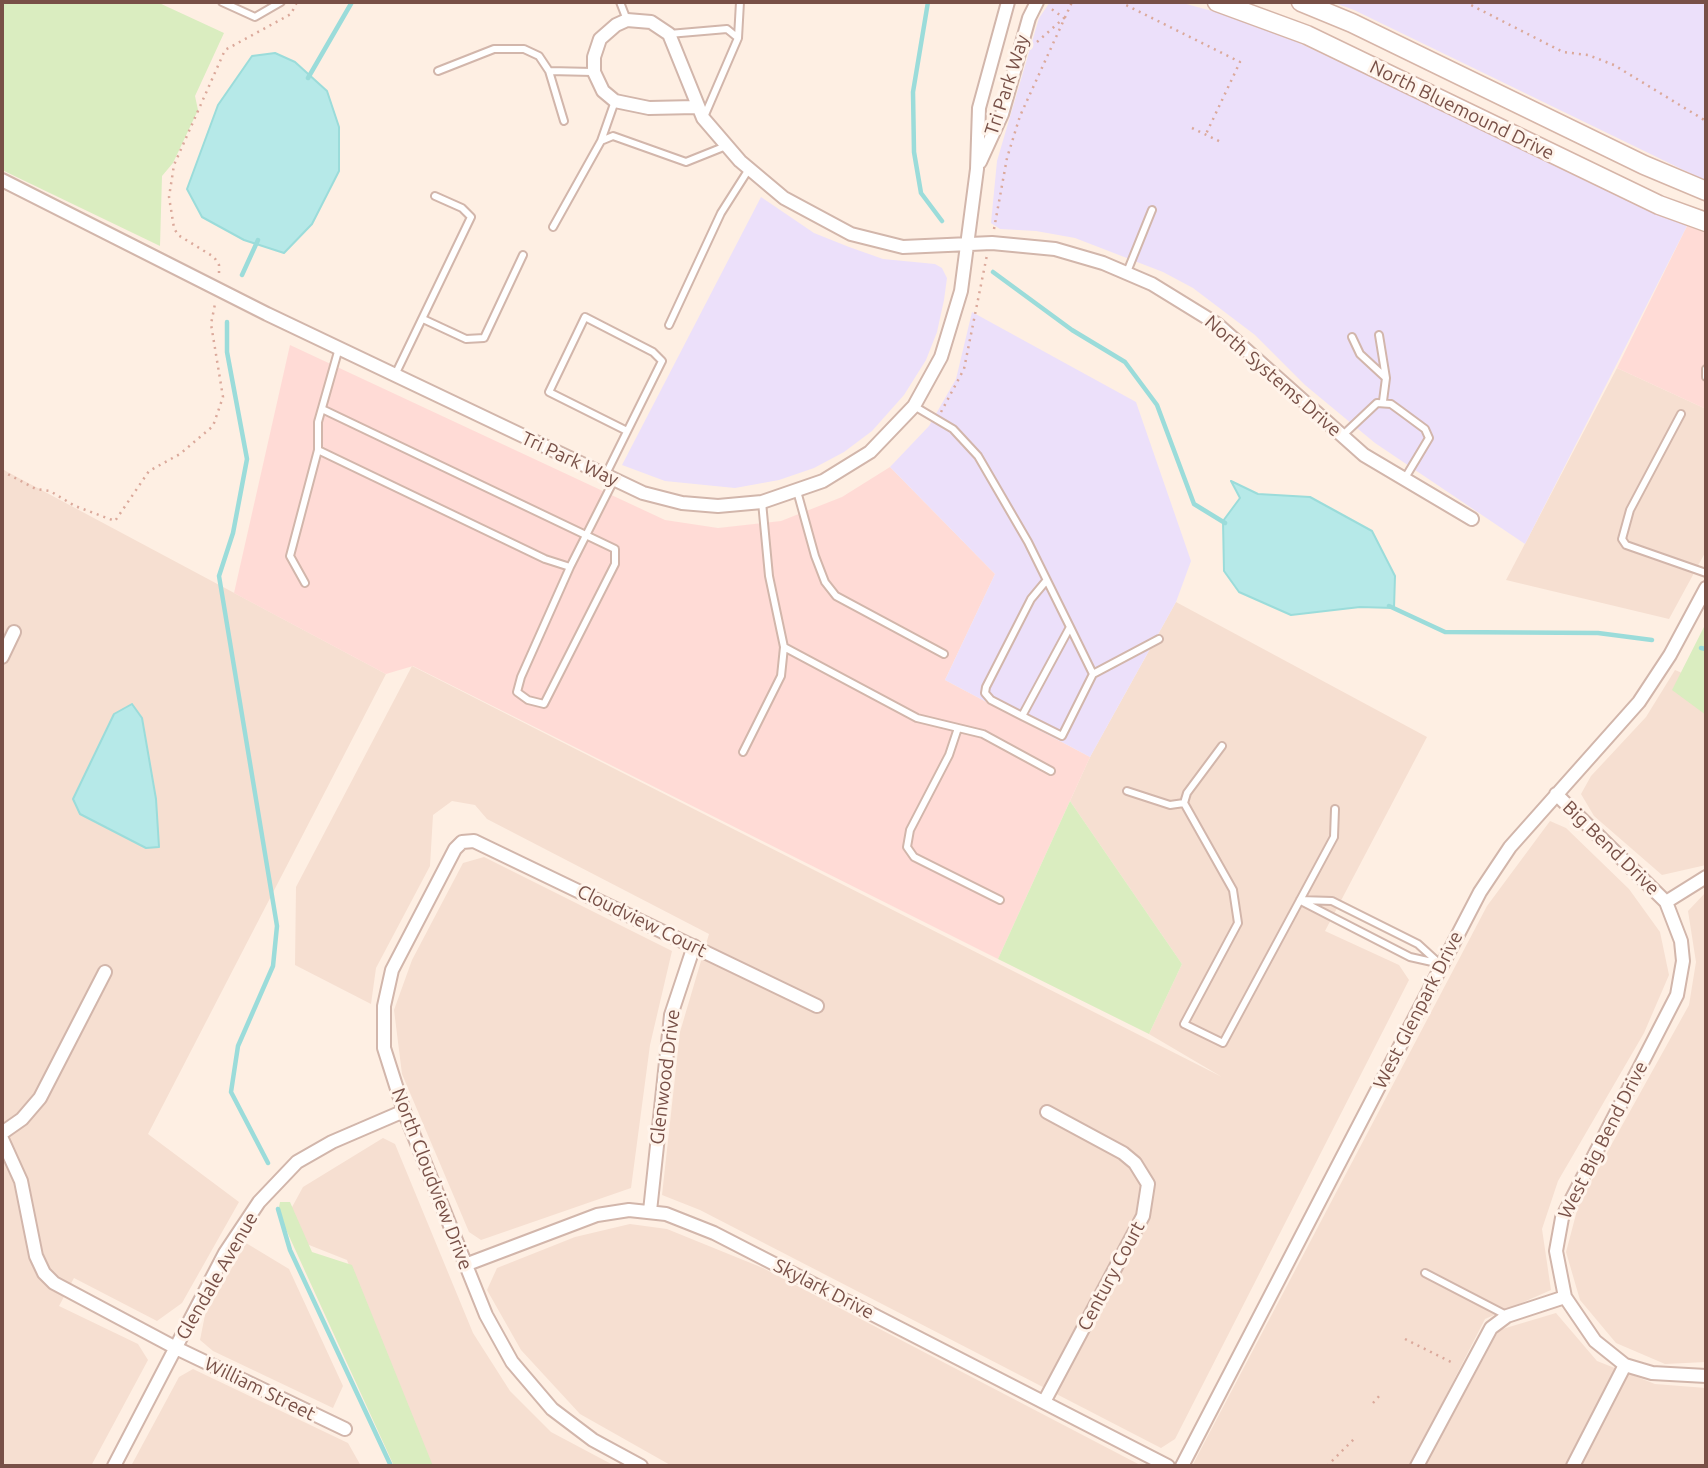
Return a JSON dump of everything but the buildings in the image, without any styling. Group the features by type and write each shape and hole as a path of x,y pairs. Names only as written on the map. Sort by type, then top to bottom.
{"main road":[{"name":"North Bluemound Drive","path":"1217,2 1307,35 1659,205 1706,222"},
{"name":"North Bluemound Drive","path":"1301,2 1352,23 1644,165 1706,191"}],"street":[{"name":"Tri Park Way","path":"2,180 218,289 610,478 681,503 718,506 762,502 797,491 858,461 892,432 914,406 941,357 955,319 967,246 977,169 979,108 1008,2"},
{"name":"Tri Park Way","path":"977,169 1002,114 1018,57 1042,4"},
{"path":"669,34 651,22 627,20 616,25 600,39 594,57 594,72 604,91 615,101 649,108 699,112"},
{"name":"North Systems Drive","path":"669,34 691,85 699,112 726,146 749,169 803,210 851,233 903,247 992,243 1055,249 1127,272 1175,297 1217,324 1341,436 1404,480 1472,519"},
{"name":"West Glenpark Drive","path":"1182,1466 1441,965 1494,868 1639,702 1670,654 1706,588"},
{"path":"2,657 15,632"},
{"name":"Big Bend Drive","path":"1556,794 1666,902"},
{"name":"Cloudview Court","path":"466,842 481,842 817,1006"},
{"name":"North Cloudview Drive","path":"466,842 455,849 449,859 401,951 388,986 383,1025 384,1048 404,1111 496,1336 529,1384 571,1425 641,1466"},
{"path":"1666,902 1706,877"},
{"name":"West Big Bend Drive","path":"1666,902 1681,941 1682,981 1668,1014 1562,1218 1556,1251 1565,1297 1595,1341 1625,1365 1652,1373 1706,1376"},
{"name":"Glenwood Drive","path":"650,1211 671,1015 694,946"},
{"path":"2,1133 22,1119 40,1098 105,972"},
{"name":"Glendale Avenue","path":"114,1466 243,1223 279,1179 298,1162 332,1142 404,1111"},
{"name":"Century Court","path":"1044,1402 1143,1216 1148,1184 1139,1168 1123,1153 1047,1112"},
{"name":"William Street","path":"2,1139 22,1181 36,1256 44,1273 65,1292 345,1429"},
{"name":"Skylark Drive","path":"465,1265 597,1215 629,1210 650,1211 714,1233 1168,1466"},
{"path":"1417,1466 1491,1328 1507,1316 1565,1297"},
{"path":"1573,1466 1625,1365"}],"lane":[{"path":"222,2 255,17 281,2"},
{"path":"620,2 627,20"},
{"path":"699,112 712,103 737,38 740,2"},
{"path":"669,34 727,29 737,38"},
{"path":"438,72 494,49 524,49 539,56 549,71 564,121"},
{"path":"549,71 594,72"},
{"path":"552,227 601,142 615,101"},
{"path":"601,142 613,136 686,162 726,146"},
{"path":"669,325 720,213 749,169"},
{"path":"395,375 471,217 462,208 435,196"},
{"path":"1127,272 1152,210"},
{"path":"423,319 466,339 484,338 523,255"},
{"path":"322,409 588,534 615,548 615,564 544,704 528,700 517,692 521,677 570,567 588,534 627,431 662,360 653,352 585,317 548,392 627,431"},
{"path":"1379,335 1386,378 1383,401"},
{"path":"1352,337 1360,354 1386,378"},
{"path":"305,583 289,556 318,450 318,422 339,348"},
{"path":"1706,369 1706,377"},
{"path":"1341,436 1377,403 1383,401"},
{"path":"1383,401 1425,429 1429,438 1404,480"},
{"path":"914,406 953,429 978,456 1093,674"},
{"path":"1681,414 1630,510 1622,539 1626,545 1706,573"},
{"path":"318,450 545,559 570,567"},
{"path":"797,491 815,556 825,582 836,596 944,654"},
{"path":"743,752 781,676 784,647 769,576 762,502"},
{"path":"1046,581 1031,599 986,687 985,694 991,700 1062,736 1093,674 1159,639"},
{"path":"1023,716 1070,627"},
{"path":"784,647 917,718 983,734 1051,771"},
{"path":"958,728 948,755 910,830 907,847 914,857 937,871 1000,900"},
{"path":"1222,746 1187,793 1184,803 1233,890 1238,923 1184,1024 1223,1043 1334,837 1335,809"},
{"path":"1127,791 1170,805 1184,803"},
{"path":"1300,901 1410,957 1441,965"},
{"path":"1300,901 1332,901 1418,944 1441,965"},
{"path":"1425,1273 1507,1316"}],"path":[{"path":"2,471 36,489 50,491 115,521 149,471 180,454 213,426 223,397 211,324 218,289 219,265 214,257 177,234 174,228 169,197 174,165 225,50 290,14 297,2"},
{"path":"936,419 964,369 983,267 992,243 1012,138 1033,84 1072,2"},
{"path":"1121,2 1120,4 1240,62 1206,134"},
{"path":"1465,2 1563,52 1588,55 1614,65 1706,121"},
{"path":"1042,4 1063,18"},
{"path":"1018,57 1063,18"},
{"path":"1192,128 1223,143"},
{"path":"1405,1339 1451,1362"},
{"path":"1373,1403 1381,1394"},
{"path":"1327,1466 1354,1439"}],"shaded area":[{"path":"1050,2 1179,2 1234,17 1293,40 1687,226 1525,544 1375,443 1305,385 1255,335 1193,288 1163,272 1075,238 1036,231 1000,229 991,223 997,161 1039,18"},
{"path":"1332,2 1706,2 1706,181 1354,10"},
{"path":"761,197 814,233 849,247 883,259 935,264 942,268 947,278 944,300 937,332 926,360 904,395 872,431 844,452 814,468 779,480 735,488 665,481 622,465"},
{"path":"1687,226 1706,233 1706,409 1617,368"},
{"path":"972,312 1136,402 1191,561 1176,602 1090,757 945,680 995,574 890,467 929,426 956,379"},
{"path":"290,345 665,520 718,528 781,521 842,497 890,467 995,574 945,680 1090,757 998,959 413,666 386,674 234,593"},
{"path":"1617,368 1706,409 1706,551 1669,619 1506,580"},
{"path":"2,469 386,674 148,1134 239,1202 182,1303 157,1321 74,1278 59,1306 138,1344 148,1360 91,1466 2,1466"},
{"path":"1176,602 1427,737 1325,931 1399,965 1409,980 1175,1439 1161,1448 700,1210 662,1195 680,1032 709,934 487,819 475,805 452,801 433,815 430,866 376,968 371,1004 295,965 296,887 412,666 1222,1077 1149,1034 1182,964 1070,801 1090,757"},
{"path":"1675,670 1706,683 1706,865 1662,875 1594,816 1581,794 1591,776 1646,717"},
{"path":"1550,821 1566,828 1629,889 1660,932 1669,975 1644,1033 1558,1181 1542,1229 1551,1290 1485,1319 1410,1466 1192,1466 1487,906"},
{"path":"484,857 672,951 650,1045 631,1188 481,1240 469,1232 402,1074 394,1010 412,960 463,863"},
{"path":"1706,892 1706,1362 1665,1364 1616,1343 1580,1300 1566,1252 1579,1203 1689,1005 1696,962 1688,911"},
{"path":"383,1138 395,1144 473,1333 510,1391 551,1432 615,1466 423,1466 347,1260 304,1243 291,1209 303,1187"},
{"path":"630,1224 667,1229 763,1268 1142,1466 672,1466 580,1414 521,1350 487,1290 497,1268 575,1237"},
{"path":"246,1243 289,1269 343,1386 333,1408 213,1351 200,1340 205,1315"},
{"path":"1556,1313 1597,1361 1655,1384 1706,1388 1706,1466 1425,1466 1499,1330"},
{"path":"193,1369 348,1443 361,1466 131,1466 179,1377"}],"green space":[{"path":"2,2 157,2 224,33 195,96 198,110 173,163 162,176 160,246 2,170"},
{"path":"1706,623 1706,715 1672,690"},
{"path":"1070,801 1182,964 1149,1034 998,959"},
{"path":"280,1202 290,1202 312,1252 352,1265 433,1466 394,1466 278,1212"}],"water":[{"path":"275,53 295,62 327,91 339,127 339,171 312,224 284,253 244,240 202,217 187,189 218,105 252,56"},
{"path":"1231,481 1258,494 1310,497 1372,531 1395,576 1394,608 1360,607 1291,615 1239,592 1224,571 1223,521 1240,498"},
{"path":"132,704 142,718 156,799 159,847 146,848 80,814 73,799 114,714"}],"waterway":[{"path":"308,78 352,2"},
{"path":"928,2 913,92 914,152 921,193 942,221"},
{"path":"242,275 258,240"},
{"path":"993,272 1072,330 1125,362 1157,405 1194,504 1225,523"},
{"path":"227,322 227,352 247,459 233,533 219,576 277,926 273,966 238,1046 231,1092 268,1163"},
{"path":"1389,606 1445,632 1598,633 1652,640"},
{"path":"1701,648 1706,649"},
{"path":"278,1209 290,1250 391,1466"}]}
